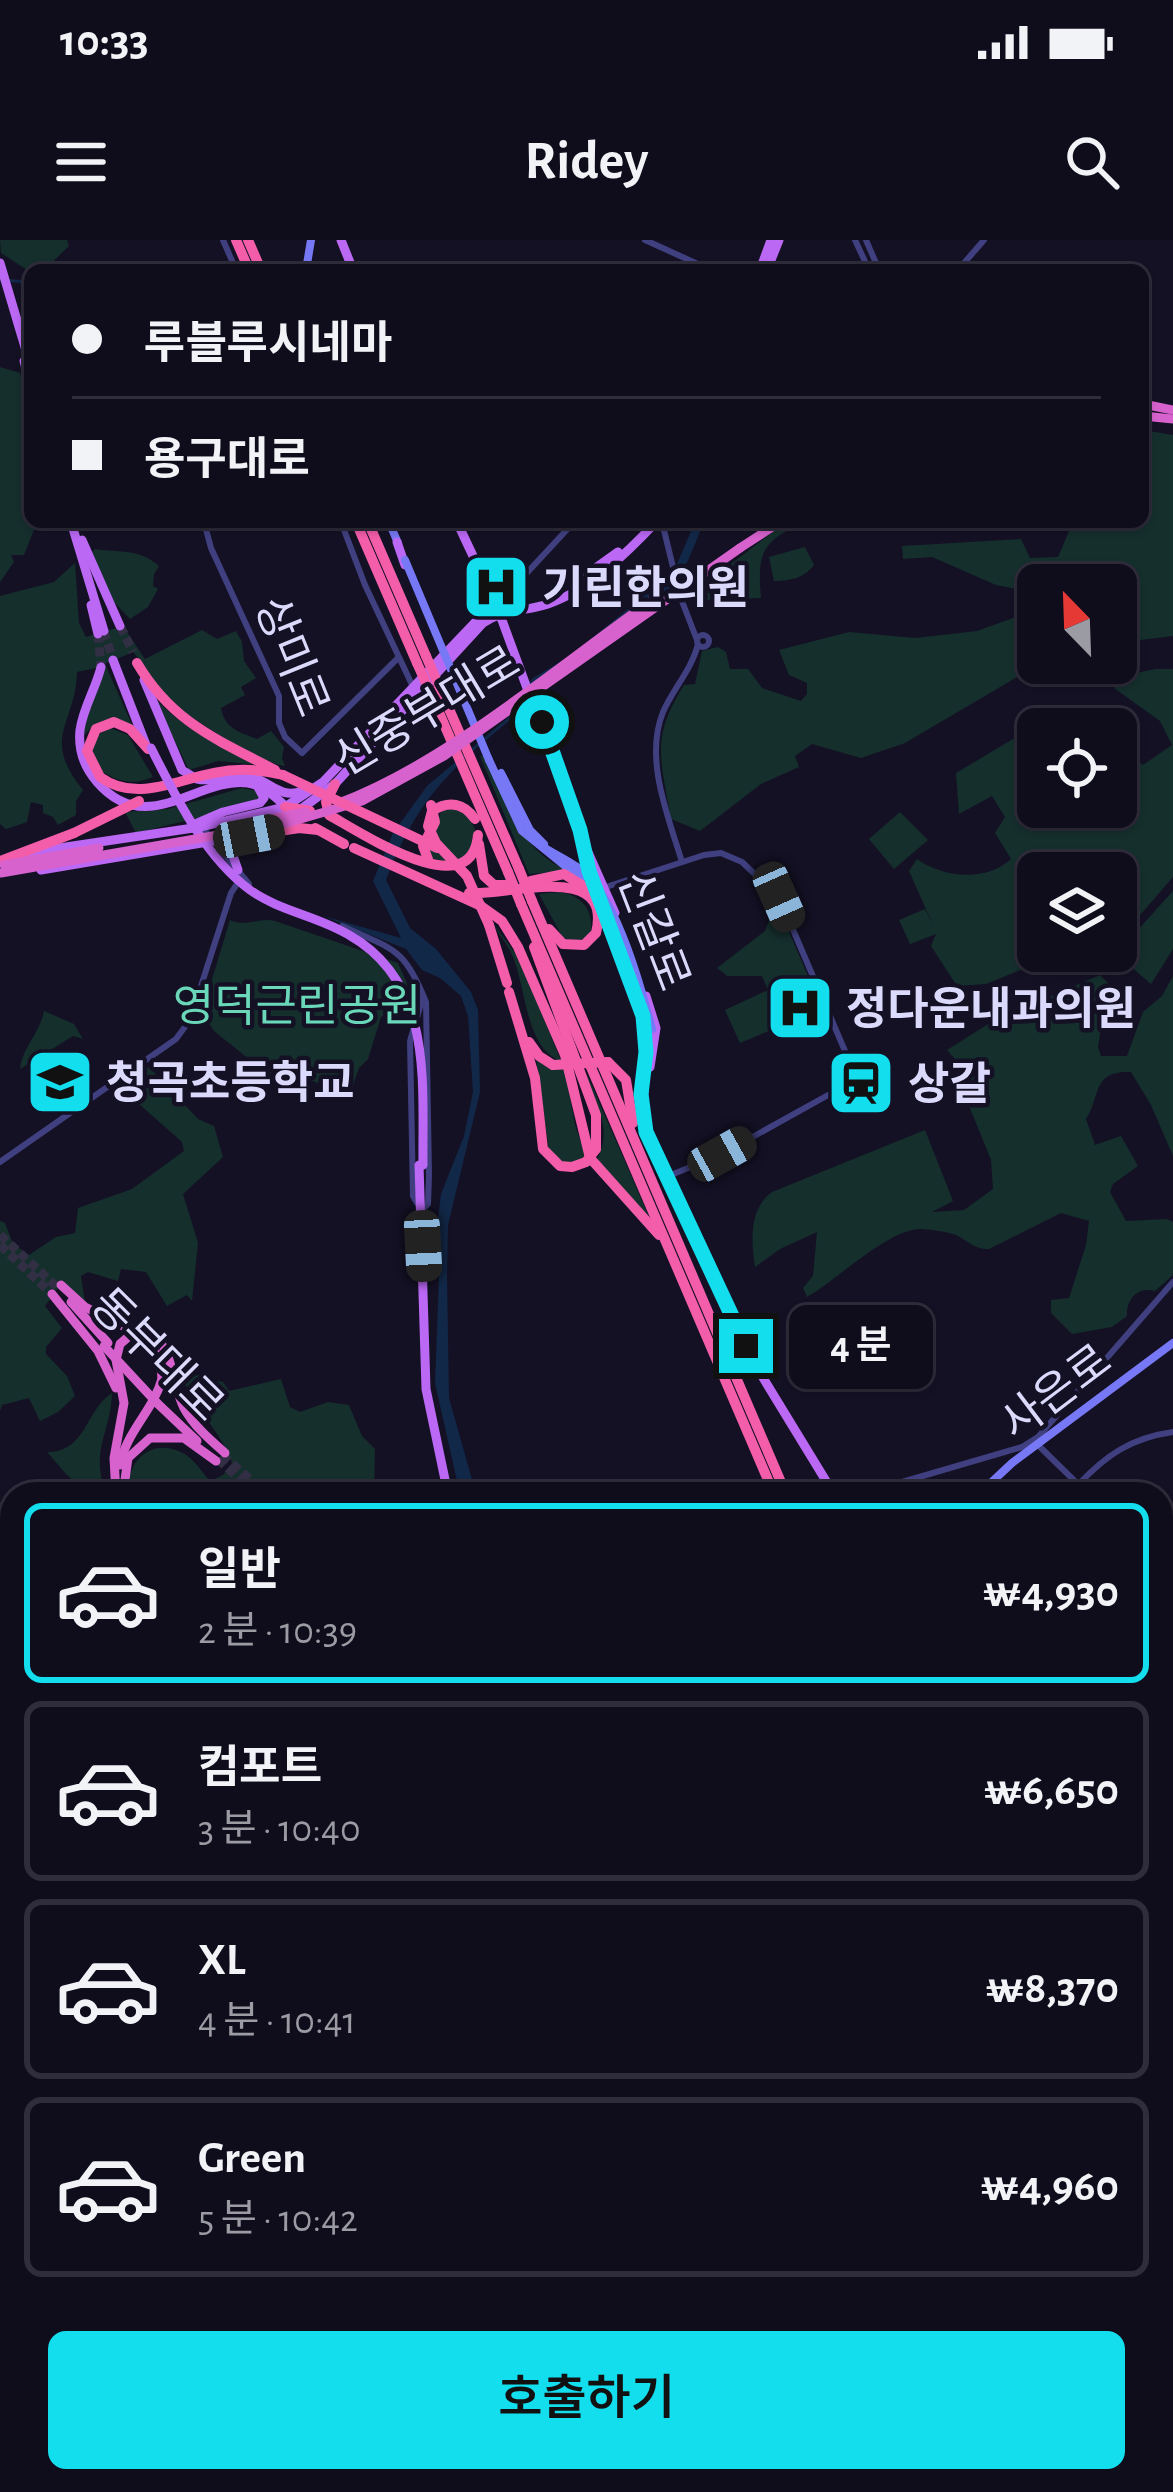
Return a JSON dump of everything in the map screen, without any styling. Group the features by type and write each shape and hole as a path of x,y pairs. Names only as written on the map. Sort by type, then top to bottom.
{"highway":[{"path":"359,528 427,660"},
{"path":"371,528 427,660 425,690 456,738 782,1482"},
{"name":"신중부대로","path":"1,867 308,812 359,795 425,759 760,528"},
{"name":"신중부대로","path":"1,867 287,823 382,792 432,764 771,528"},
{"path":"135,657 155,694 185,721 283,775 444,853"},
{"path":"150,748 130,729 114,722 96,729 87,751 96,773 117,787 145,790 239,770 283,775"},
{"path":"1,867 191,778"},
{"path":"331,781 327,812 437,867 465,862 476,850 478,835"},
{"path":"530,905 596,1115 596,1149 586,1162 560,1166 542,1149 536,1084 489,925 470,880 429,830 432,811 447,803 457,804 475,819 482,872 494,885 564,874 598,890"},
{"path":"431,805 435,822 423,849 437,867"},
{"path":"294,810 357,830"},
{"path":"294,810 349,846 490,910 508,929 565,1055 590,1158 647,1219 673,1258"},
{"path":"247,837 299,827 318,830"},
{"path":"409,873 476,894 541,886 572,888 594,905 598,929 589,942 568,946 530,905"},
{"path":"530,905 769,1482"},
{"path":"516,1012 531,1046 553,1065 608,1063 626,1080 642,1155"},
{"name":"동부대로","path":"158,1401 162,1376 158,1356 140,1334 57,1289 158,1401 220,1457"},
{"path":"107,1347 146,1332 165,1349 185,1410 220,1457"},
{"path":"107,1347 121,1396"},
{"path":"107,1347 116,1365 121,1396 116,1482"},
{"path":"119,1482 123,1450 158,1401"},
{"path":"121,1482 128,1458 150,1438 187,1439 220,1457"}],"main road":[{"path":"0,262 24,344"},
{"path":"0,281 24,363"},
{"path":"75,528 103,632 82,540"},
{"path":"77,528 120,626"},
{"path":"393,528 437,645 427,660 425,690"},
{"path":"394,528 521,831 598,890 643,1016 642,1111 649,1142 762,1376 829,1482"},
{"name":"신갈로","path":"460,528 526,678 598,890 654,1029"},
{"path":"240,873 230,847 294,810 331,781 425,690 483,622 581,579 648,528"},
{"path":"427,660 481,616 548,604 584,584 616,562 649,528"},
{"path":"398,542 407,560"},
{"path":"135,657 182,770 191,778 213,781 244,776 286,795 331,781"},
{"path":"115,660 150,748 206,850 235,883 268,905 350,940 389,975 406,1007 416,1041 426,1389 445,1482"},
{"path":"101,667 82,720 80,741 85,763 105,790 120,799 156,806 232,784 258,787 294,810"},
{"path":"492,759 530,830 568,858 584,881"},
{"path":"501,773 523,824 539,844 588,875 599,890 626,952 654,1029 649,1121 666,1178"},
{"path":"184,830 260,803 264,798 258,787"},
{"path":"1,867 46,850 294,810"},
{"path":"213,844 225,831 261,814"},
{"path":"1,867 24,873 247,837"},
{"path":"568,858 575,858 583,846"},
{"name":"사은로","path":"993,1482 1173,1343"}],"street":[{"path":"645,240 697,264"},
{"path":"967,264 986,240"},
{"name":"상미로","path":"206,528 279,696 284,735 302,753 398,658"},
{"path":"344,528 398,658 425,690"},
{"path":"499,613 510,590 568,528"},
{"path":"659,528 670,543 680,596 701,642 663,713 656,748 664,801 682,862"},
{"path":"510,590 513,599 522,602"},
{"path":"202,827 248,884 310,918 396,950 413,968 423,996 428,1204 421,1211 413,1196 410,1041 423,996"},
{"path":"598,890 713,853 729,855 770,886 787,915 857,1078 722,1154 666,1178"},
{"path":"0,1162 176,1039 190,1020 240,873"},
{"path":"231,893 248,884"},
{"path":"902,1482 1022,1447 1038,1437 1173,1282"},
{"path":"1082,1387 1094,1401"},
{"path":"1081,1482 1129,1442 1173,1432"},
{"path":"1037,1444 1075,1482"}],"green space":[{"path":"0,240 67,240 69,246 50,264 24,264 24,268 1,253"},
{"path":"0,367 20,373 24,386 24,528 35,528 24,555 11,555 14,562 0,582"},
{"path":"1149,431 1173,435 1173,636 1137,640 1137,564 1017,564 1017,589 996,585 932,557 903,559 902,546 1021,539 1030,558 1058,557 1070,528 1149,528"},
{"path":"778,528 793,528 765,550 761,598 694,601 702,586"},
{"path":"805,547 814,565 796,578 774,581 769,557"},
{"path":"92,552 137,554 159,566 153,586 158,589 148,607 130,619 113,601"},
{"path":"75,563 79,623 86,637 123,626 145,659 202,630 217,639 236,631 244,661 256,678 241,687 245,695 221,708 223,715 234,729 257,739 271,731 284,747 285,766 239,747 184,712 156,688 133,652 105,664 133,727 123,723 92,727 82,737 101,667 77,672 62,743 70,772 83,790 76,801 76,815 58,825 43,813 43,805 31,802 27,822 6,829 0,824 0,596 54,582"},
{"path":"1017,617 1017,677 905,743 861,758 812,744 795,756 799,767 761,784 700,831 671,819 662,735 684,685 695,684 702,651 718,647 726,652 730,669 748,669 762,688 801,701 807,683 789,675 779,650 849,632 915,638 977,631"},
{"path":"1173,669 1173,877 1137,919 1137,852 1017,852 1017,971 986,984 957,986 931,946 936,934 910,944 899,920 925,909 933,925 909,871 917,859 965,875 990,871 1011,859 995,833 1005,817 992,796 959,814 956,773 1017,737 1017,828 1137,828 1137,760 1143,765 1172,745 1160,721 1114,688 1137,684 1137,673"},
{"path":"153,696 189,727 260,765 218,761 189,770"},
{"path":"110,728 128,735 153,777 122,780 93,766 89,740"},
{"path":"480,756 485,756 525,837 568,871 529,874"},
{"path":"242,788 258,791 262,802 136,833 125,812 168,809"},
{"path":"453,807 468,816 475,829 473,849 453,864 432,858 427,849 441,812"},
{"path":"900,812 928,840 894,869 869,839"},
{"path":"1173,891 1173,949 1151,984 1137,972 1137,931"},
{"path":"560,892 575,897 588,911 591,933 581,941 563,938 539,894"},
{"path":"782,915 813,988 800,997 784,1025 773,1003 781,1023 778,1027 740,1043 725,1010 768,990 762,976 727,976 717,968 765,931 770,918"},
{"name":"영덕근린공원","path":"230,920 275,921 398,963 409,988 402,1007 381,1017 368,1059 359,1068 350,1093 265,1072 214,1031 202,1012"},
{"path":"493,923 520,960 561,1061 549,1055 534,1031 513,957"},
{"path":"1100,975 1108,983 1098,1047 1101,1056 1127,1056 1143,1012 1162,996 1173,976 1173,1156 1131,1072 1103,1080 1086,1119 1095,1145 1121,1136 1138,1166 1113,1184 1110,1192 1126,1221 1173,1222 1173,1275 1155,1291 1134,1295 1127,1316 1112,1327 1072,1334 1051,1313 1051,1300 1069,1298 1089,1221 1061,1213 989,1249 948,1233 906,1232 807,1297 803,1288 813,1276 817,1232 755,1267 755,1216 772,1192 925,1130 953,1201 932,1212 964,1210 993,1189 991,1160 959,1081 961,1066 947,1050 993,1021"},
{"path":"44,1011 74,1024 83,1039 73,1036 20,1069 24,1054"},
{"path":"536,1058 551,1069 565,1069 587,1159 568,1165 549,1151"},
{"path":"149,1067 198,1119 214,1126 223,1157 183,1194 198,1243 192,1301 187,1295 167,1306 146,1272 121,1269 118,1281 88,1272 81,1276 85,1302 63,1281 45,1306 62,1328 46,1347 46,1354 67,1376 75,1396 40,1421 29,1398 2,1405 0,1411 0,1221 13,1244 29,1255 56,1237 75,1233 78,1208 132,1189 184,1151 182,1142 138,1103 132,1079"},
{"path":"76,1072 91,1093 60,1114 45,1093"},
{"path":"586,1072 650,1219 596,1161 603,1127"},
{"path":"206,1372 210,1380 223,1382 229,1391 281,1379 290,1407 300,1412 328,1402 349,1405 362,1436 375,1449 374,1482 128,1482 142,1455 160,1448 183,1453 210,1481 232,1463 183,1380"},
{"path":"112,1393 100,1453 103,1482 76,1482 47,1452 78,1438"}],"water":[{"path":"692,528 701,528 684,569 669,589 650,598 526,697 526,707 442,782 412,825 386,880 410,928 436,949 471,992 478,1010 480,1092 448,1225 449,1398 473,1482 457,1482 435,1383 436,1235 441,1194 464,1136 473,1092 468,1016 461,996 422,970 406,949 323,916 401,938 373,881 393,833 427,786 510,716 519,693 533,678 570,656 677,564"}],"waterway":[{"path":"0,280 24,282"}],"tunnel":[{"path":"120,626 133,652"},
{"path":"104,631 113,660"},
{"path":"98,634 101,667"},
{"path":"0,1235 58,1288"},
{"path":"0,1245 52,1294"},
{"path":"222,1455 253,1482"},
{"path":"218,1459 242,1482"}],"place":[{"name":"기린한의원","path":"496,587"},
{"name":"정다운내과의원","path":"800,1008"},
{"name":"청곡초등학교","path":"60,1082"},
{"name":"상갈","path":"861,1083"}],"route":[{"path":"542,722 580,830 589,871 643,1016 646,1052 641,1094 646,1132 746,1346"}]}
